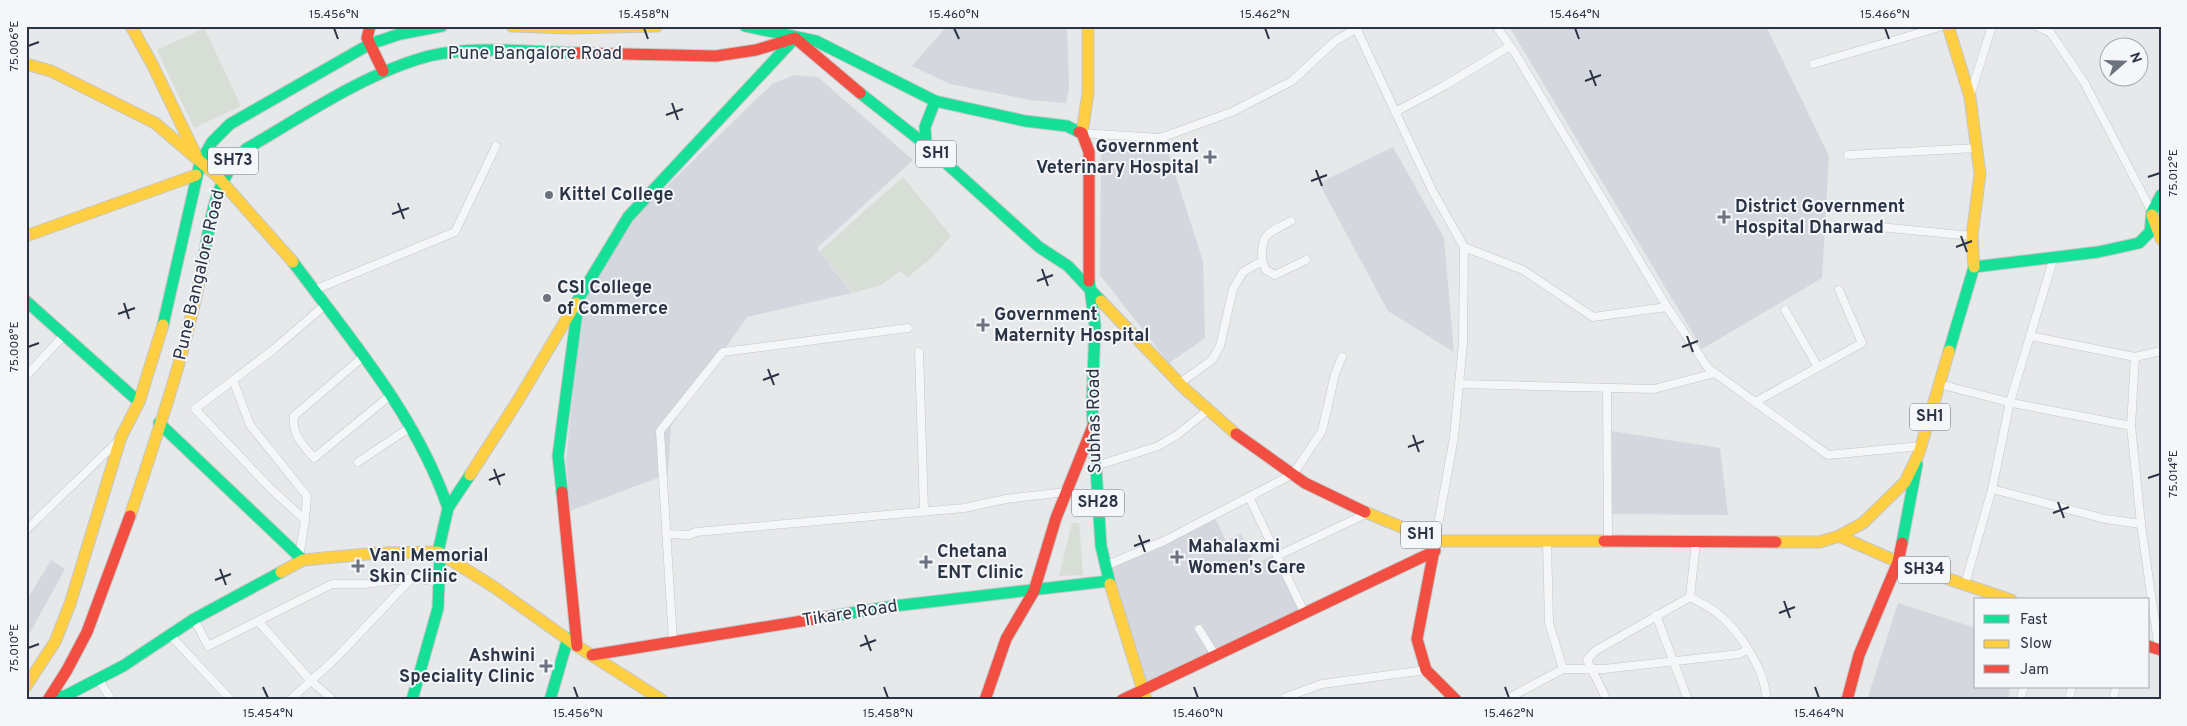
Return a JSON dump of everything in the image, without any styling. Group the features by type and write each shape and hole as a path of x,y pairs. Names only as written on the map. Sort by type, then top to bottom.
{"main road":[{"path":"131,26 152,64 200,163"},
{"path":"370,26 367,38 382,71"},
{"name":"Pune Bangalore Road","path":"26,686 41,666 54,642 70,604 121,438 139,402 167,311 185,238 196,175 200,163 212,142 230,124 370,44 400,34 442,26"},
{"name":"Pune Bangalore Road","path":"512,26 569,28 657,26"},
{"path":"745,26 795,33 816,41 934,101 1025,121 1067,126 1082,134 1088,93 1088,26"},
{"path":"785,26 795,33"},
{"path":"412,700 438,608 440,554 438,552 448,508 517,402 628,217 795,33 806,26"},
{"path":"1948,26 1970,96 1980,174 1972,236 1974,267 2098,252 2139,242 2150,232 2152,212 2161,195"},
{"name":"Pune Bangalore Road","path":"50,698 87,632 123,537 177,373 194,310 215,199 231,164 246,149 382,71 430,56 454,52 716,56 743,53 777,45 795,33"},
{"name":"SH1","path":"795,33 845,81 926,145 1039,248 1068,266 1089,285 1180,383 1236,434 1305,483 1435,546 1546,542 1820,542 1839,536 1863,523 1905,482 1920,449 1974,267"},
{"path":"26,64 51,71 155,123 222,182 292,261 392,394 412,426 437,476 448,508"},
{"path":"926,145 923,133 925,120 934,101"},
{"name":"Subhas Road","path":"1082,134 1089,152 1089,285 1095,325 1093,424 1101,546 1109,582 1144,695"},
{"path":"26,236 196,175"},
{"path":"2152,212 2161,239"},
{"path":"577,646 558,456 579,299"},
{"path":"26,301 139,402"},
{"path":"159,423 301,558"},
{"path":"985,700 1006,639 1034,591 1056,518 1093,424"},
{"path":"1847,700 1859,655 1898,562 1920,449"},
{"name":"SH34","path":"1839,536 1898,562 2005,598"},
{"path":"1122,700 1144,695 1215,655 1435,546"},
{"path":"1435,546 1417,639 1426,670 1456,700"},
{"path":"50,698 65,696 123,666 194,619 301,558 378,553 438,552 494,587 577,646 662,700"},
{"name":"Tikare Road","path":"592,654 894,606 1109,582"},
{"path":"550,700 568,638"}],"street":[{"path":"1496,26 1510,46 1667,307 1708,368 1828,455 1920,449"},
{"path":"1813,64 1943,26"},
{"path":"1970,96 1992,26"},
{"path":"2036,26 2050,32 2084,82 2152,212"},
{"path":"1082,134 1160,138 1232,112 1292,81 1335,41 1359,28 1432,190 1464,247 1463,344 1454,437 1435,546"},
{"path":"1396,112 1444,86 1510,46"},
{"path":"314,290 455,232 496,146"},
{"path":"1848,155 1977,148"},
{"path":"1291,221 1268,234 1261,242 1262,261 1266,270 1275,275 1306,260"},
{"path":"1879,227 1972,236"},
{"path":"1464,247 1523,270 1594,317 1667,307"},
{"path":"1965,584 1992,489 2010,402 2054,257"},
{"path":"1180,383 1212,360 1220,346 1233,288 1243,272 1262,261"},
{"path":"1755,402 1862,343 1839,290"},
{"path":"305,520 270,488 195,409 274,349 325,305"},
{"path":"1785,310 1818,367"},
{"path":"673,642 660,431 723,352 908,328"},
{"path":"26,376 65,334"},
{"path":"2030,336 2135,357 2161,352"},
{"path":"919,352 924,512"},
{"path":"364,356 294,416 293,424 297,437 314,458 392,394"},
{"path":"1105,566 1164,541 1293,474 1322,431 1335,374 1342,357"},
{"path":"2135,357 2130,426 2156,649"},
{"path":"1459,384 1654,389 1715,373"},
{"path":"233,380 250,425 308,496 301,558"},
{"path":"1939,384 2010,402 2130,426"},
{"path":"1607,388 1608,542"},
{"path":"1096,466 1158,446 1177,435 1208,410"},
{"path":"358,462 412,426"},
{"path":"26,530 121,438"},
{"path":"1992,489 2104,519 2142,524"},
{"path":"667,534 690,535 696,532 964,508 1006,499 1066,492"},
{"path":"1249,497 1304,612"},
{"path":"1277,556 1368,513"},
{"path":"1546,542 1548,623 1563,669"},
{"path":"1690,597 1696,542"},
{"path":"194,619 208,646 332,584 365,584 412,578 439,582"},
{"path":"290,700 336,658 412,578"},
{"path":"1607,700 1587,660 1595,651 1690,597"},
{"path":"1690,597 1718,614 1744,642 1747,650 1753,656 1766,686 1766,700"},
{"path":"1656,615 1688,700"},
{"path":"258,621 311,681 334,700"},
{"path":"1199,629 1215,655"},
{"path":"170,635 231,700"},
{"path":"1505,700 1522,696 1563,669 1604,669 1739,654 1747,650"},
{"path":"1286,696 1322,684 1426,670"},
{"path":"97,678 112,700"},
{"path":"2020,700 2024,688"}],"shaded area":[{"path":"947,26 1067,26 1069,88 1066,103 1030,100 950,84 912,66"},
{"name":"District Government Hospital Dharwad","path":"1509,26 1766,26 1829,156 1822,278 1702,349"},
{"path":"204,28 241,106 194,128 157,50"},
{"path":"794,75 818,77 913,160 817,248 852,293 747,317 671,426 668,474 570,511 566,460 582,299 631,221 772,84"},
{"path":"1166,146 1203,261 1205,338 1169,363 1100,275 1101,152"},
{"path":"1393,147 1444,238 1454,352 1388,311 1319,183"},
{"path":"903,177 951,236 932,257 908,277 900,271 881,285 853,293 820,251"},
{"path":"1611,431 1720,448 1728,515 1612,514"},
{"path":"1215,518 1226,541 1241,534 1255,564 1276,554 1303,608 1145,686 1111,567"},
{"path":"1072,523 1079,523 1083,575 1059,576"},
{"path":"51,560 65,569 26,640 26,601"},
{"path":"1898,603 1974,627 1974,688 2010,688 2008,700 1867,700"}],"traffic: fast":[{"path":"163,325 200,163 212,142 230,124 370,44 400,34 442,26"},
{"path":"745,26 816,41 935,101 1025,121 1067,126 1079,132"},
{"path":"576,303 628,217 795,38"},
{"path":"203,262 215,202 226,175 235,162 246,149 335,96 381,73 429,56 483,50 578,53"},
{"path":"860,93 926,145 1039,247 1068,266 1101,301"},
{"path":"926,145 925,127 935,101"},
{"path":"1949,351 1974,267 2098,252 2139,243 2150,232 2152,212 2161,195"},
{"path":"293,262 380,379 400,410 435,474 448,508"},
{"path":"1089,281 1095,325 1092,406 1101,546 1110,584"},
{"path":"26,301 139,402"},
{"path":"562,492 558,456 578,304"},
{"path":"159,423 303,560"},
{"path":"1902,543 1917,464"},
{"path":"412,700 438,608 440,554 438,552 448,508 470,475"},
{"path":"51,696 65,696 123,666 194,619 281,572"},
{"path":"833,616 894,606 1109,581"},
{"path":"550,700 568,638"}],"traffic: slow":[{"path":"131,26 152,64 197,157"},
{"path":"512,26 569,28 657,26"},
{"path":"1082,133 1088,93 1088,26"},
{"path":"1948,26 1970,97 1980,174 1972,236 1974,267"},
{"path":"26,64 51,71 155,123 216,175 293,262"},
{"path":"26,236 196,175"},
{"path":"2152,215 2161,239"},
{"path":"130,516 161,422 189,327 203,262"},
{"path":"1101,301 1185,389 1236,434"},
{"path":"470,475 517,402 576,303"},
{"path":"26,686 55,642 70,604 121,437 139,402 163,325"},
{"path":"1776,542 1820,542 1839,536 1863,523 1905,482 1919,453 1949,351"},
{"path":"1365,512 1435,541 1604,541"},
{"path":"1839,536 1898,562 2005,598"},
{"path":"281,572 303,560 378,553 438,552 494,587 577,646 662,700"},
{"path":"1110,584 1146,700"}],"traffic: jam":[{"path":"370,26 367,38 383,71"},
{"path":"578,53 716,56 756,50 795,38 860,93"},
{"path":"1079,132 1082,133 1089,152 1089,281"},
{"path":"985,700 1006,639 1034,591 1056,518 1093,426"},
{"path":"1236,434 1305,483 1365,512"},
{"path":"562,492 577,646"},
{"path":"48,700 67,670 87,632 130,516"},
{"path":"1604,541 1776,542"},
{"path":"1847,700 1859,655 1898,562 1902,543"},
{"path":"1435,545 1417,639 1426,670 1456,700"},
{"path":"1122,700 1435,551"},
{"path":"592,655 833,616"},
{"path":"2150,647 2161,650"}],"place":[{"name":"Government Veterinary Hospital","path":"1210,157"},
{"name":"Kittel College","path":"549,195"},
{"name":"District Government Hospital Dharwad","path":"1724,217"},
{"name":"CSI College of Commerce","path":"547,298"},
{"name":"Government Maternity Hospital","path":"983,325"},
{"name":"Mahalaxmi Women's Care","path":"1177,557"},
{"name":"Chetana ENT Clinic","path":"926,562"},
{"name":"Vani Memorial Skin Clinic","path":"358,566"},
{"name":"Ashwini Speciality Clinic","path":"546,666"}]}
